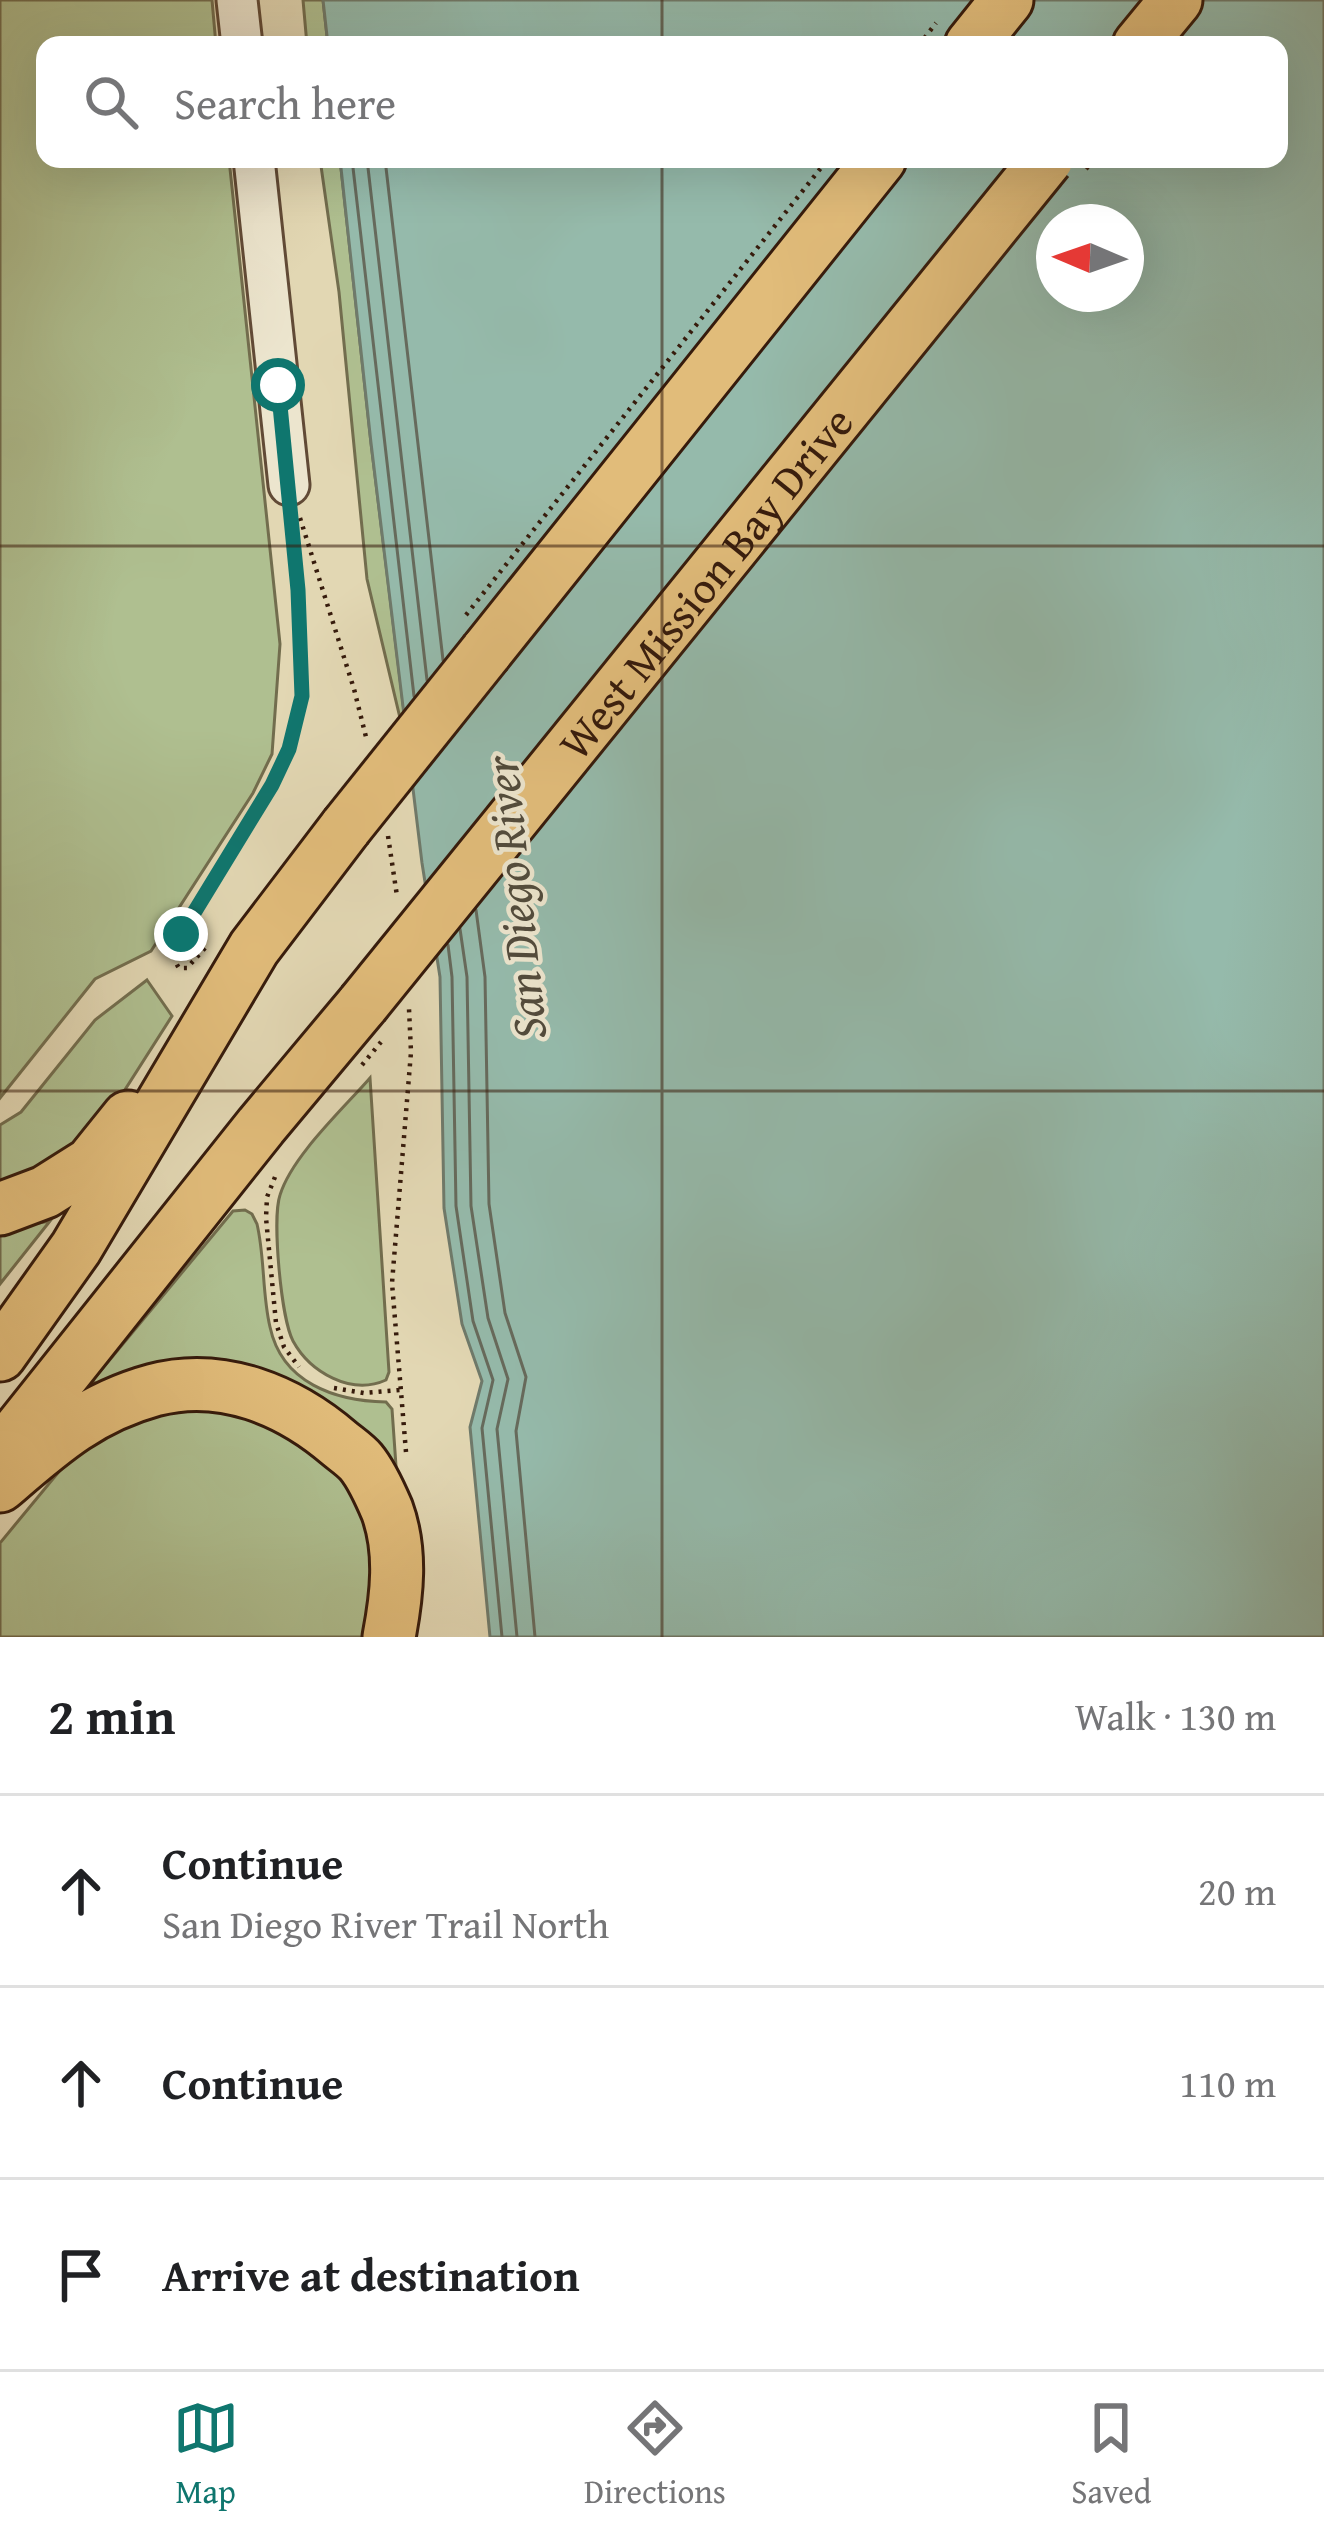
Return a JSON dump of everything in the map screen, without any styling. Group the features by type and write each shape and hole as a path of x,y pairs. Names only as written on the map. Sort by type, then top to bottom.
{"main road":[{"path":"978,36 1007,0"},
{"path":"1146,36 1176,0"},
{"path":"0,1355 76,1248 213,1014 278,914 366,822 873,168"},
{"name":"West Mission Bay Drive","path":"0,1454 261,1126 386,1007 1040,168"},
{"path":"0,1209 45,1192 91,1163 213,1014"},
{"path":"0,1486 47,1444 102,1408 158,1389 206,1384 267,1397 315,1423 362,1462 387,1512 398,1578 389,1637"}],"street":[{"path":"237,0 241,36"},
{"path":"255,168 289,484"}],"path":[{"path":"463,619 821,168"},
{"path":"289,484 370,753"},
{"path":"208,944 187,968 179,968 174,950 181,934 272,785 289,749 302,696 289,484"},
{"path":"361,748 375,730"},
{"path":"366,822 398,903"},
{"path":"386,1007 411,1052 392,1283 406,1460"},
{"path":"274,1177 266,1218 276,1323 284,1347 307,1374"},
{"path":"317,1382 364,1393 400,1390"}],"shaded area":[{"path":"0,0 212,0 215,36 36,36 36,168 230,168 280,644 272,754 253,793 151,951 95,979 0,1098"},
{"path":"303,0 323,0 327,36 306,36"},
{"path":"321,168 341,168 410,760 367,579 339,292"},
{"path":"147,980 172,1016 119,1099 78,1144 0,1191 0,1125 21,1112 95,1020"},
{"path":"370,1078 389,1372 386,1380 359,1385 321,1371 293,1341 282,1291 277,1225 280,1195 295,1165"},
{"path":"245,1210 257,1224 270,1327 286,1362 330,1393 386,1402 392,1409 396,1466 379,1478 317,1413 101,1394 93,1380 233,1211"},
{"path":"50,1221 0,1284 0,1230"},
{"path":"189,1403 234,1405 323,1457 360,1498 375,1557 364,1637 0,1637 0,1543 71,1457 102,1430"}],"water":[{"name":"San Diego River","path":"323,0 1324,0 1324,1637 490,1637 470,1427 482,1381 462,1324 444,1208 440,977 422,863 341,168 1288,168 1288,36 327,36"}],"route":[{"path":"181,934 272,785 289,749 302,696 298,590 278,385"}]}
